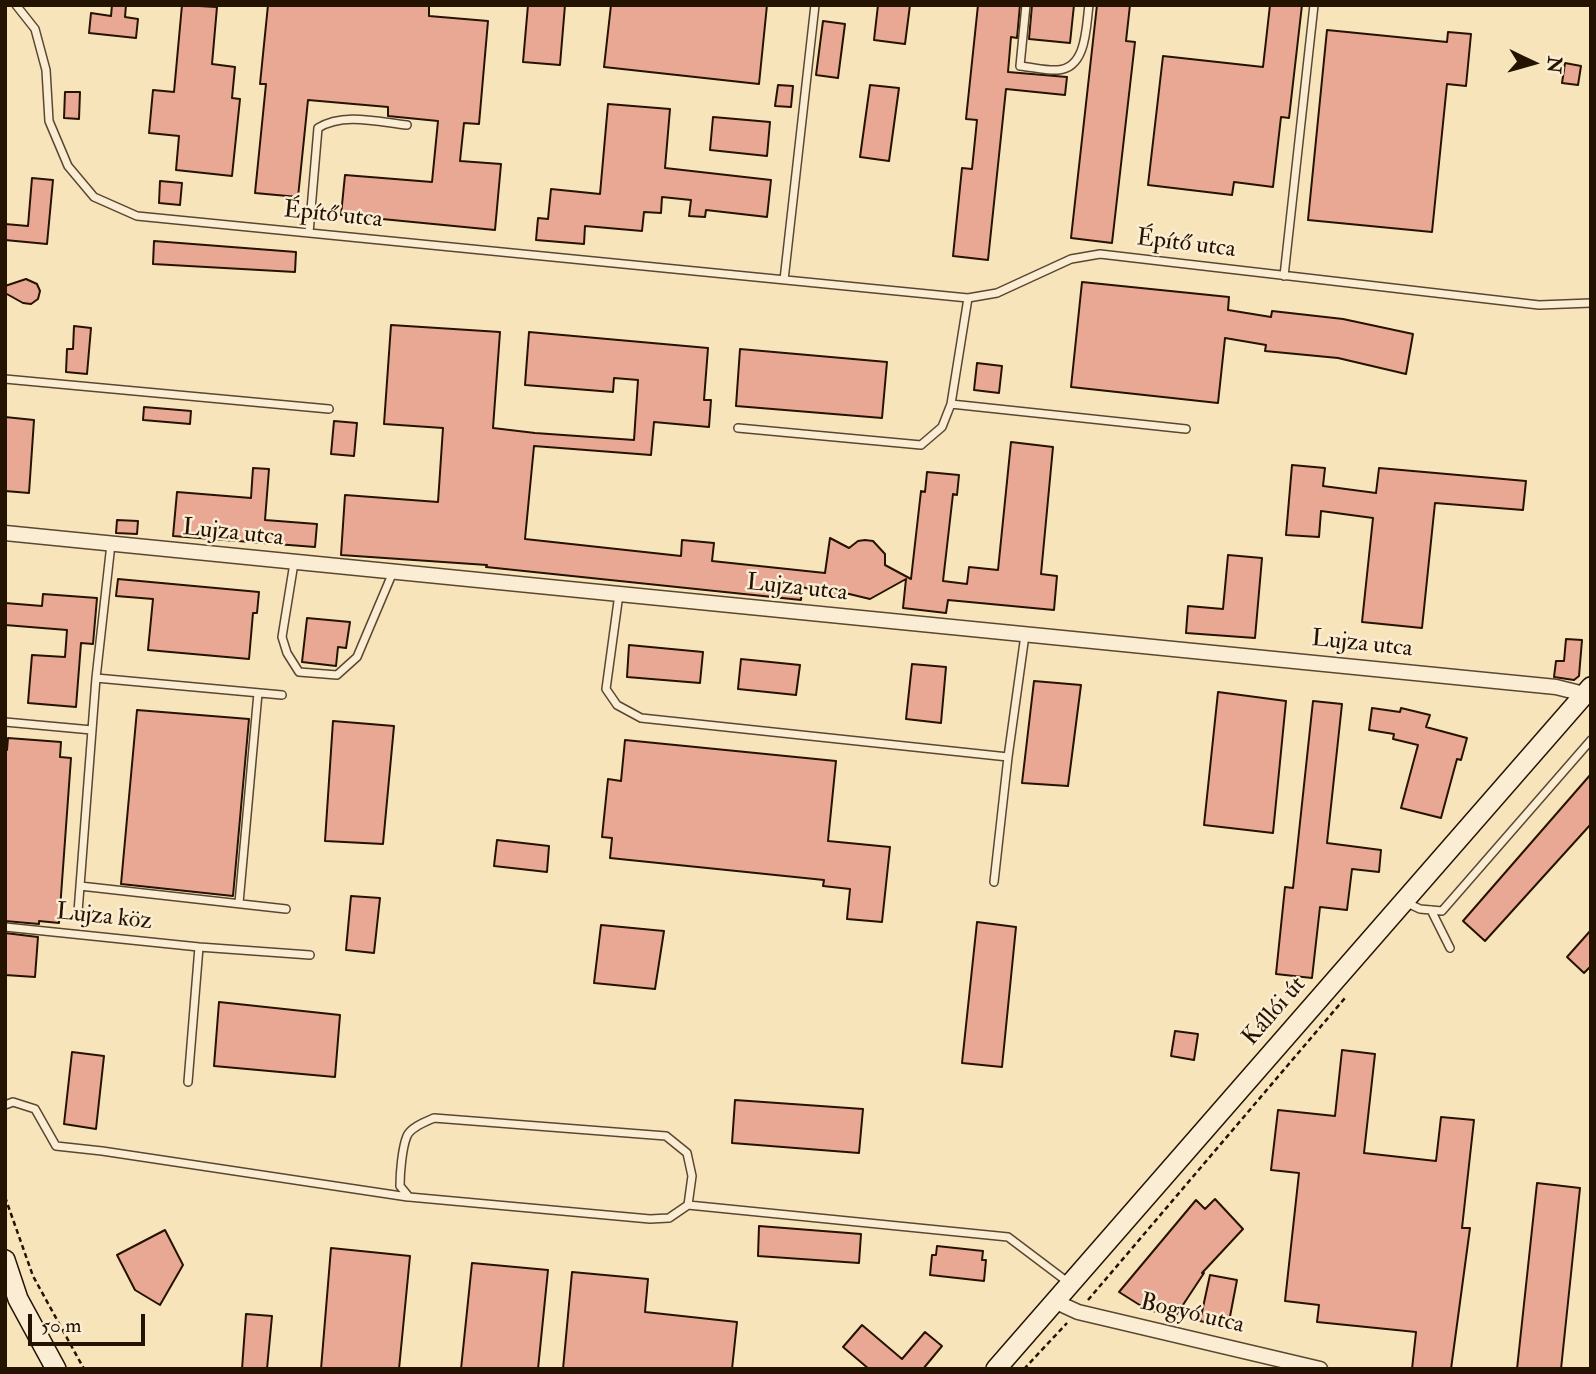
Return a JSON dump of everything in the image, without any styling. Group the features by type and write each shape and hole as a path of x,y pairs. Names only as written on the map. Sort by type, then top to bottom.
{"main road":[{"name":"Kállói út","path":"996,1369 1588,694"},
{"path":"5,1260 11,1301 56,1369"}],"street":[{"name":"Lujza utca","path":"5,533 1556,687 1588,694"},
{"name":"Bogyó utca","path":"1054,1301 1078,1312 1320,1369"}],"lane":[{"name":"Építő utca","path":"16,5 35,29 46,70 49,121 68,166 94,197 137,216 968,298 997,293 1071,259 1100,254 1539,305 1591,303"},
{"path":"784,280 815,5"},
{"path":"1026,5 1020,66 1060,70 1073,64 1084,47 1089,5"},
{"path":"1284,276 1314,5"},
{"path":"309,233 318,128 328,121 342,119 407,125"},
{"path":"738,428 921,445 942,427 951,404 968,298"},
{"path":"5,379 328,409"},
{"path":"951,404 1186,429"},
{"path":"78,912 96,678 111,544"},
{"path":"294,563 282,637 287,653 299,672 337,676 357,657 393,572"},
{"path":"619,594 606,689 617,705 640,718 1008,757"},
{"path":"995,882 1008,757 1026,635"},
{"path":"96,678 282,695"},
{"path":"239,903 258,693"},
{"path":"5,722 92,730"},
{"path":"1404,901 1420,909 1442,911 1591,740"},
{"path":"80,886 286,909"},
{"path":"1431,910 1450,948"},
{"name":"Lujza köz","path":"5,927 199,947 310,955"},
{"path":"188,1082 199,947"},
{"path":"5,1105 13,1102 36,1109 56,1146 409,1197 650,1219 669,1218 688,1205 1008,1237 1070,1283"},
{"path":"409,1197 400,1186 407,1135 434,1118 666,1136 687,1153 692,1176 688,1205"}],"path":[{"path":"1024,1369 1078,1312 1348,994"},
{"path":"5,1197 33,1276 84,1369"}],"building":[{"path":"112,5 126,5 125,17 138,19 136,38 89,33 91,13 111,16"},
{"path":"182,5 217,7 212,64 235,67 232,98 240,99 232,176 176,170 179,136 149,133 153,90 174,92"},
{"path":"268,5 429,5 429,16 488,21 479,124 464,123 460,161 501,164 495,230 341,215 345,175 432,182 438,121 388,116 388,107 308,100 298,197 255,193 266,84 260,84"},
{"path":"528,5 565,5 560,65 523,62"},
{"path":"611,5 767,5 759,84 604,67"},
{"path":"878,5 910,5 905,44 874,40"},
{"path":"978,5 1020,5 1017,38 1011,37 1008,72 1067,77 1065,95 1006,89 988,260 953,256 962,168 972,169 977,120 966,119"},
{"path":"1032,5 1074,5 1070,43 1029,39"},
{"path":"1097,5 1130,5 1126,41 1135,42 1112,243 1071,238"},
{"path":"1270,5 1302,5 1289,118 1281,117 1273,187 1234,182 1232,195 1148,185 1163,56 1263,67"},
{"path":"823,21 845,24 838,78 816,75"},
{"path":"1327,30 1447,42 1448,32 1471,34 1466,86 1447,84 1432,232 1308,220"},
{"path":"1565,63 1581,66 1578,85 1562,83"},
{"path":"778,85 793,86 791,107 775,106"},
{"path":"870,85 899,88 889,161 860,157"},
{"path":"65,92 80,92 79,119 64,118"},
{"path":"608,104 670,109 665,168 771,180 767,217 706,210 705,217 689,216 691,200 662,197 661,213 644,212 642,231 585,226 584,244 536,240 538,218 548,219 551,189 600,194"},
{"path":"713,117 770,122 767,156 710,150"},
{"path":"32,178 53,180 47,244 5,240 5,224 28,226"},
{"path":"160,181 182,183 180,205 159,203"},
{"path":"154,241 296,252 295,272 153,264"},
{"path":"26,279 37,284 40,291 38,299 31,304 23,303 5,293 5,286"},
{"path":"1082,282 1229,297 1228,310 1271,317 1272,311 1343,319 1413,334 1406,374 1338,358 1265,351 1266,345 1225,338 1218,403 1071,387"},
{"path":"391,325 500,332 493,428 535,433 634,440 638,380 614,378 613,392 525,385 529,332 708,348 704,400 711,400 709,427 654,422 651,455 534,446 525,539 681,556 682,540 714,543 712,561 825,573 830,538 849,548 858,541 865,540 873,541 885,554 885,565 911,579 921,491 925,492 927,472 959,475 957,495 953,494 943,581 967,584 969,567 998,570 1011,442 1053,447 1041,574 1057,576 1054,610 948,600 946,613 903,608 906,579 870,599 845,593 844,598 802,587 801,600 486,567 487,565 341,555 345,495 438,502 443,428 384,424"},
{"path":"74,326 91,328 87,374 66,372 67,349 73,349"},
{"path":"740,349 887,362 882,418 736,406"},
{"path":"977,363 1002,366 999,393 974,390"},
{"path":"144,407 191,411 190,424 143,420"},
{"path":"5,417 34,420 29,493 5,491"},
{"path":"334,421 357,423 354,456 331,454"},
{"path":"1292,465 1325,468 1323,486 1376,493 1379,468 1526,481 1523,510 1435,503 1422,628 1362,622 1373,518 1321,511 1319,537 1286,535"},
{"path":"253,468 269,469 265,520 317,524 315,547 173,536 177,492 251,498"},
{"path":"117,520 138,521 137,534 116,533"},
{"path":"1228,555 1262,558 1255,638 1186,633 1188,606 1223,609"},
{"path":"118,579 259,592 257,613 253,613 249,659 148,650 153,599 116,596"},
{"path":"43,594 97,598 93,644 81,643 76,707 28,703 32,655 65,657 67,630 5,625 5,603 42,606"},
{"path":"307,618 350,622 346,648 338,647 336,666 302,662"},
{"path":"1566,639 1582,640 1579,676 1574,680 1554,677 1556,661 1564,661"},
{"path":"629,645 703,652 700,683 627,677"},
{"path":"741,659 800,665 796,695 738,689"},
{"path":"912,664 946,667 941,723 906,719"},
{"path":"1034,681 1081,685 1068,786 1022,783"},
{"path":"1218,692 1286,701 1273,833 1204,825"},
{"path":"1313,701 1342,704 1327,843 1381,850 1379,872 1352,869 1347,910 1320,907 1312,978 1276,974 1285,887 1293,888"},
{"path":"1372,708 1400,712 1401,708 1430,715 1426,727 1467,738 1461,760 1457,759 1441,818 1401,808 1418,745 1393,739 1394,734 1369,730"},
{"path":"137,710 249,719 233,896 121,884"},
{"path":"333,721 394,726 383,844 325,841"},
{"path":"8,738 61,742 60,757 71,758 59,923 5,921 5,750"},
{"path":"625,740 836,761 828,841 890,847 882,922 847,919 850,889 823,886 824,880 610,858 612,838 602,837 608,779 621,781"},
{"path":"1591,774 1591,824 1485,941 1463,921"},
{"path":"497,840 549,846 547,872 494,866"},
{"path":"351,896 380,898 374,953 346,950"},
{"path":"977,922 1016,927 1002,1067 962,1063"},
{"path":"601,925 664,931 655,989 594,983"},
{"path":"1591,930 1591,966 1584,973 1567,957"},
{"path":"5,933 38,937 35,977 5,975"},
{"path":"219,1002 340,1015 335,1077 214,1066"},
{"path":"1175,1031 1198,1034 1194,1060 1171,1056"},
{"path":"1342,1050 1375,1054 1364,1153 1436,1161 1441,1117 1474,1120 1462,1228 1470,1228 1451,1369 1412,1369 1416,1332 1317,1322 1319,1305 1285,1301 1299,1173 1271,1170 1278,1110 1335,1116"},
{"path":"72,1052 104,1056 96,1129 64,1124"},
{"path":"735,1100 863,1109 859,1153 732,1143"},
{"path":"1537,1183 1580,1188 1561,1369 1517,1369"},
{"path":"1215,1199 1243,1229 1202,1273 1175,1317 1146,1309 1119,1292 1196,1200 1205,1209"},
{"path":"759,1226 861,1234 859,1263 758,1256"},
{"path":"165,1230 183,1265 160,1305 135,1290 117,1255"},
{"path":"937,1246 983,1251 982,1260 986,1260 984,1281 930,1275 932,1255 936,1255"},
{"path":"331,1248 410,1256 399,1369 321,1369"},
{"path":"472,1263 548,1270 538,1369 461,1369"},
{"path":"572,1272 648,1279 645,1312 737,1322 732,1369 563,1369"},
{"path":"1210,1275 1237,1280 1228,1327 1200,1321"},
{"path":"246,1314 272,1316 267,1369 242,1369"},
{"path":"862,1325 902,1359 925,1332 942,1346 923,1369 869,1369 843,1347"}]}
